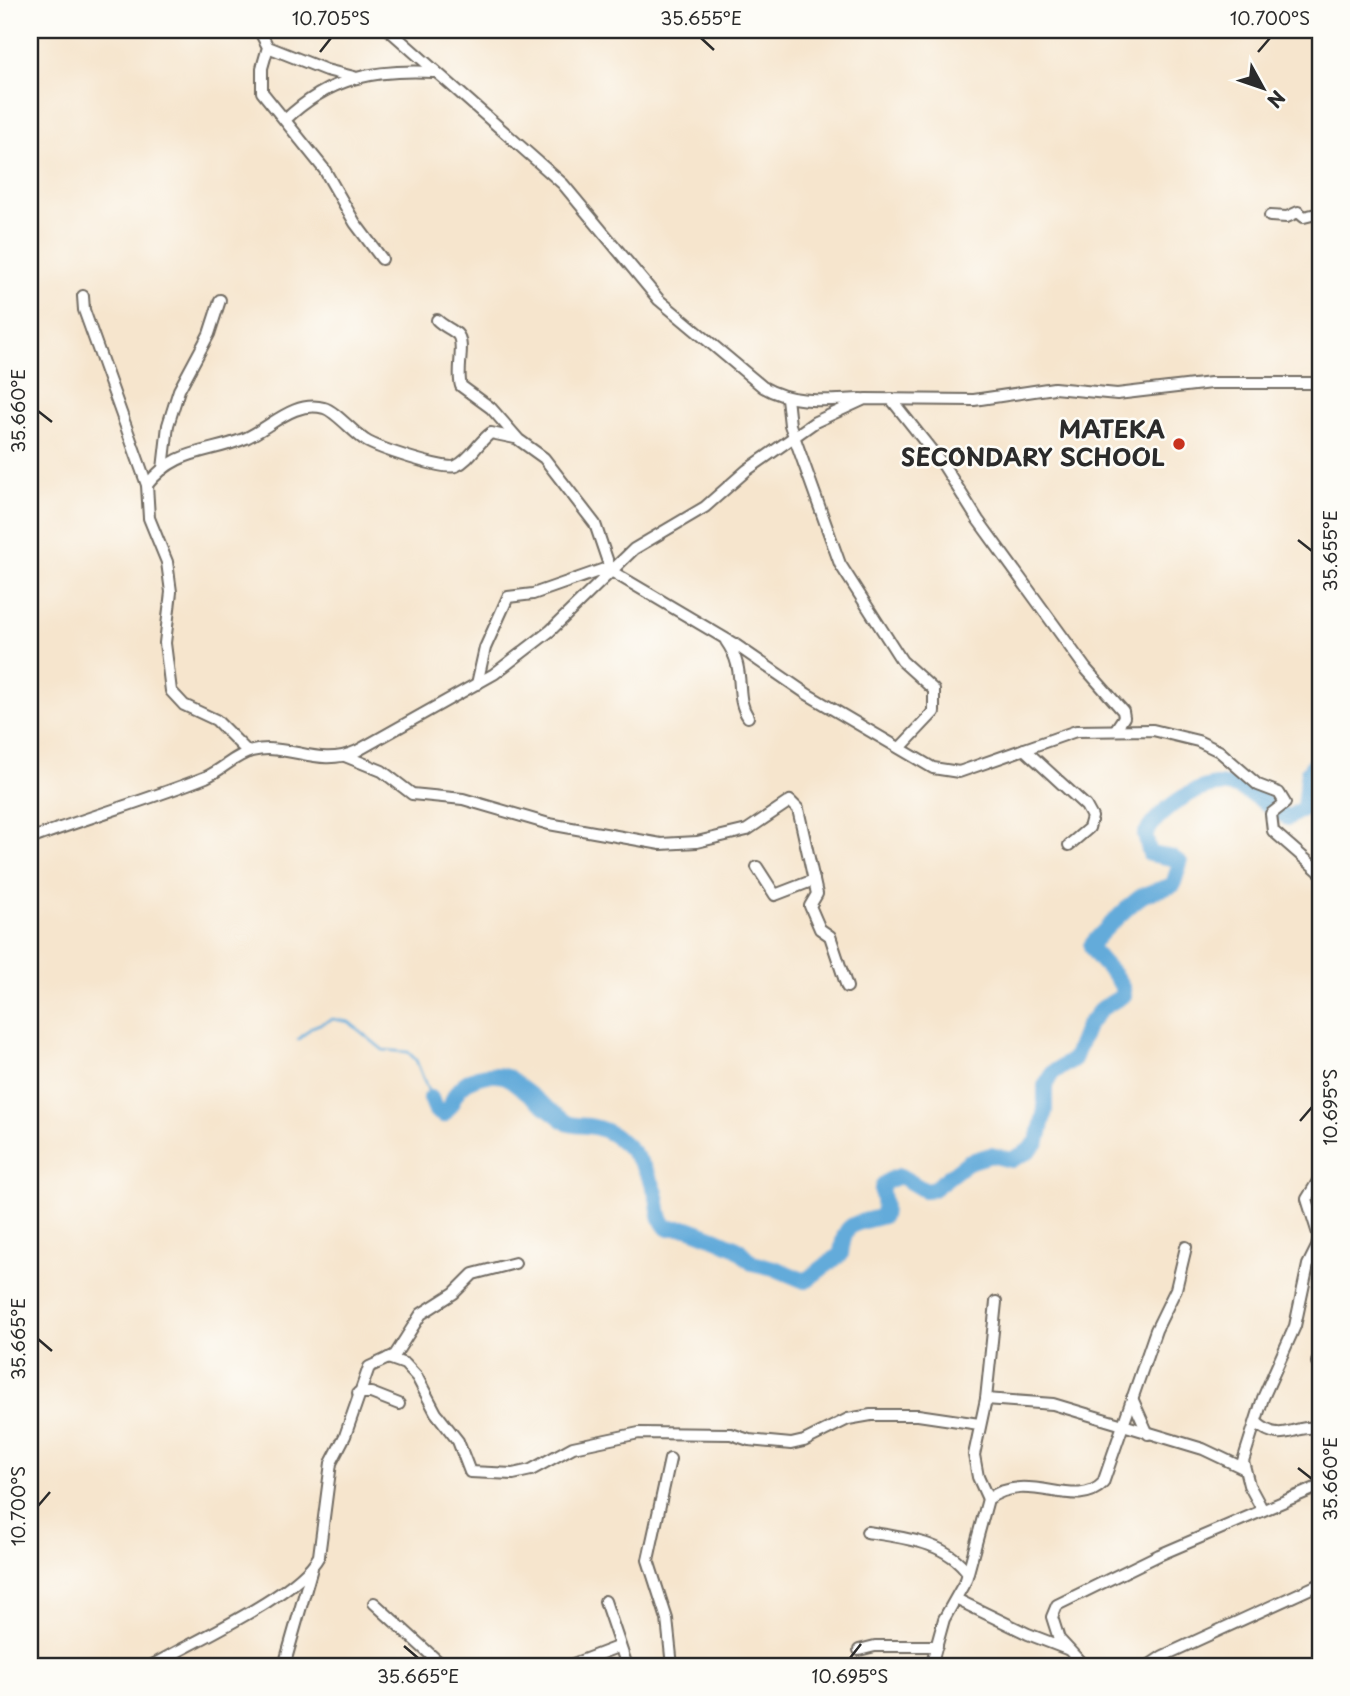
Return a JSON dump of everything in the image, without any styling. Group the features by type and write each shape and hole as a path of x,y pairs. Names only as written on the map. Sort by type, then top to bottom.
{"street":[{"path":"259,30 268,47 326,71 354,77"},
{"path":"389,30 563,184 659,300 763,387 788,398 974,400 1054,388 1117,394 1211,383 1320,383"},
{"path":"268,47 262,68 262,92 324,169 355,223 382,259"},
{"path":"285,120 321,92 363,74 434,72"},
{"path":"1269,216 1287,217 1298,212 1304,217 1320,213"},
{"path":"83,296 84,310 147,485 149,518 163,547 171,583 165,643 171,691 184,705 216,720 248,752"},
{"path":"163,469 168,425 178,390 209,334 219,300"},
{"path":"437,320 457,334 459,339 457,369 461,386 491,408 517,439 544,458 595,524 610,569 724,638 807,694 933,768 959,772 1076,731 1153,730 1198,741 1219,751 1258,785 1279,793 1285,803 1271,814 1276,835 1320,872"},
{"path":"788,398 790,425 840,564 902,661 934,690 934,712 900,748"},
{"path":"30,839 209,775 248,752 265,749 321,758 345,756 477,684 550,631 610,569 634,549 713,501 747,470 815,422 865,399"},
{"path":"891,399 944,466 978,520 1086,669 1123,711 1124,717 1116,729"},
{"path":"147,485 163,469 198,450 245,438 290,411 312,407 327,408 367,442 436,467 459,465 491,433 517,439"},
{"path":"477,684 485,648 508,597 533,594 610,569"},
{"path":"724,638 739,663 740,701 748,717"},
{"path":"1024,749 1086,806 1093,817 1089,828 1069,845"},
{"path":"345,756 382,771 407,793 463,799 549,824 661,844 697,842 747,830 790,801 798,809 814,880 817,896 810,906 820,929 830,936 848,987"},
{"path":"757,867 775,895 814,880"},
{"path":"1262,1509 1243,1468 1245,1452 1271,1377 1295,1326 1308,1265 1317,1247 1319,1237 1307,1199 1320,1178"},
{"path":"988,1499 1015,1487 1035,1486 1083,1495 1095,1491 1103,1483 1156,1330 1176,1289 1186,1247"},
{"path":"284,1666 312,1568 319,1556 331,1463 345,1436 369,1367 388,1359 400,1349 426,1309 454,1293 473,1274 515,1263"},
{"path":"931,1666 948,1610 958,1600 968,1573 988,1499 974,1461 979,1424 986,1399 996,1302"},
{"path":"388,1359 405,1364 417,1377 436,1413 454,1434 470,1472 513,1474 531,1470 573,1447 639,1433 732,1434 749,1440 791,1444 804,1441 848,1419 871,1415 918,1415 979,1424"},
{"path":"358,1393 371,1393 399,1404"},
{"path":"1132,1398 1148,1433"},
{"path":"986,1399 1054,1404 1122,1427 1203,1449 1243,1468"},
{"path":"1257,1423 1269,1433 1280,1434 1320,1428"},
{"path":"670,1458 648,1560 667,1619 672,1666"},
{"path":"1084,1666 1059,1639 1052,1617 1056,1605 1159,1555 1320,1486"},
{"path":"867,1532 945,1551 961,1562 968,1573"},
{"path":"151,1666 254,1608 312,1568"},
{"path":"1148,1666 1163,1656 1320,1584"},
{"path":"958,1600 1028,1634 1067,1649"},
{"path":"605,1601 627,1666"},
{"path":"374,1603 443,1666"},
{"path":"568,1666 620,1646"},
{"path":"859,1650 875,1646 937,1646"}],"waterway":[{"path":"431,1098 436,1111 443,1115 459,1089 471,1080 485,1075 507,1077 567,1123 605,1130 624,1143 647,1172 656,1193 660,1216 667,1228 688,1228 717,1239 737,1248 752,1263 774,1268 805,1281 841,1254 848,1229 857,1223 883,1216 882,1187 891,1179 900,1176 924,1190 933,1189 968,1162 991,1155 1011,1160 1027,1152 1038,1141 1045,1110 1045,1086 1052,1073 1074,1059 1087,1026 1101,1009 1124,995 1115,975 1091,946 1142,896 1173,885 1180,863 1173,858 1150,854 1145,835 1161,815 1197,790 1224,785 1250,793 1288,818 1304,808 1308,772 1320,756"},
{"path":"298,1040 312,1027 333,1019 349,1022 383,1050 408,1052 416,1060 431,1098"}],"place":[{"name":"MATEKA SECONDARY SCHOOL","path":"1179,444"}]}
